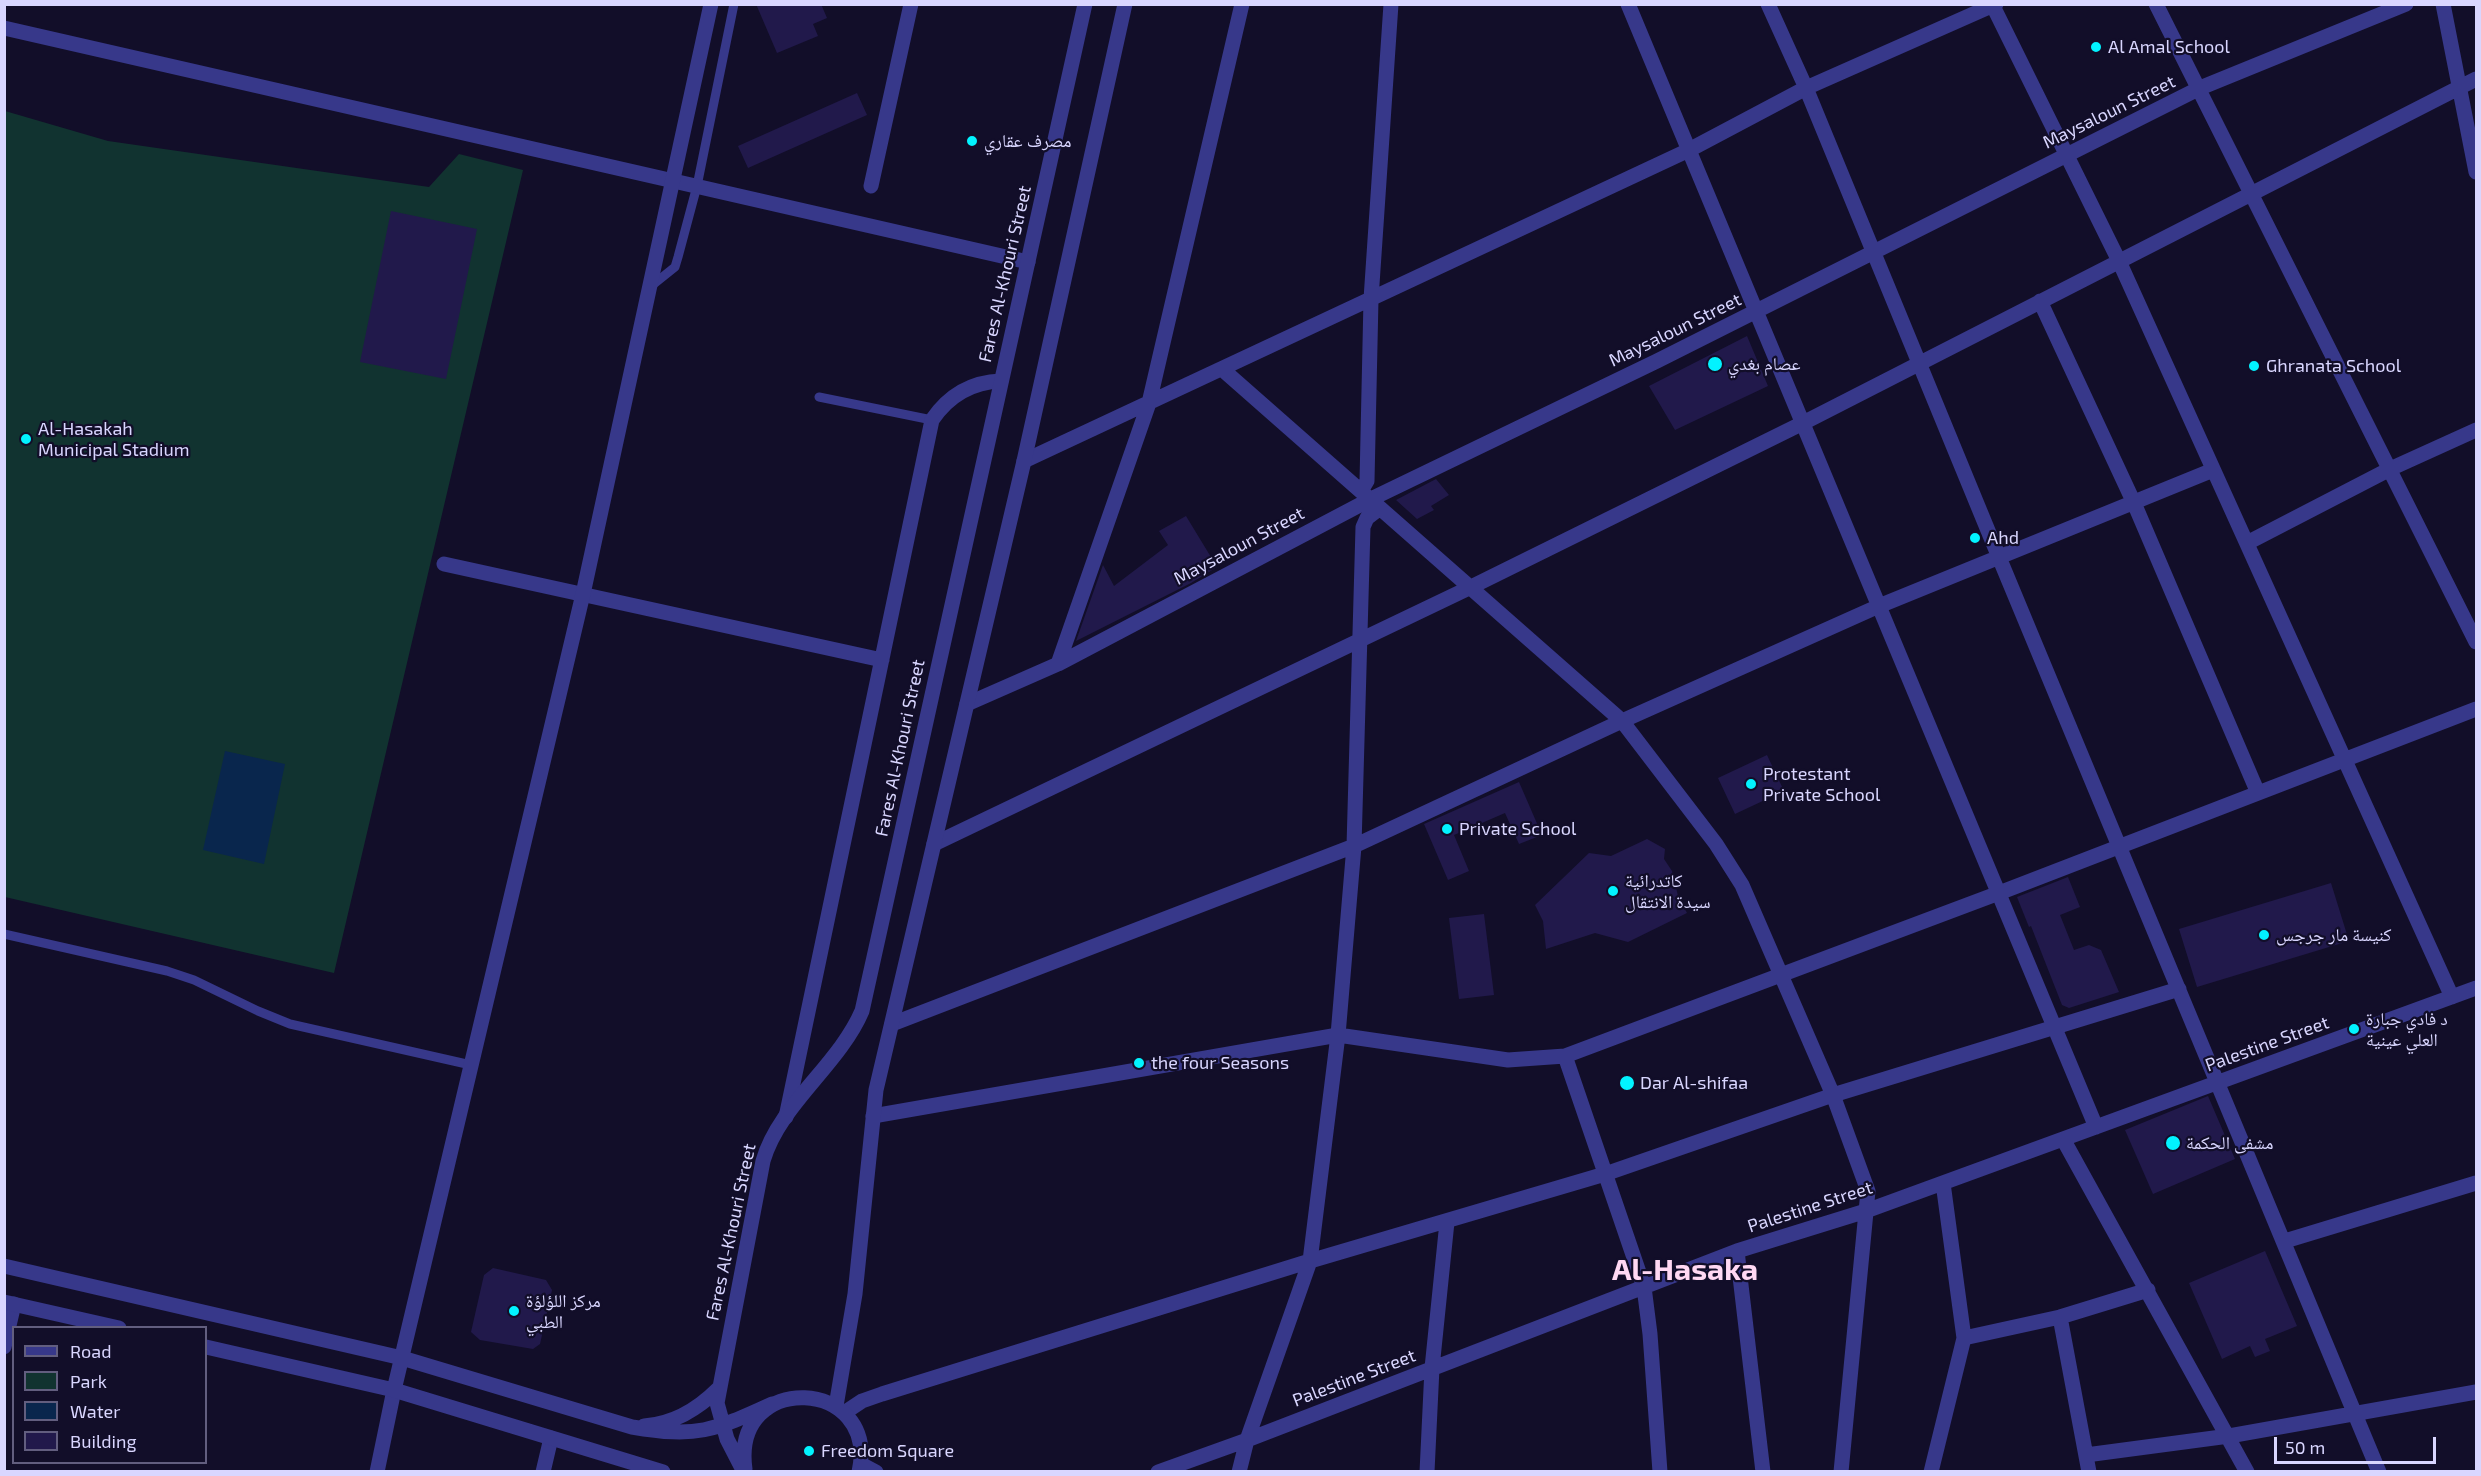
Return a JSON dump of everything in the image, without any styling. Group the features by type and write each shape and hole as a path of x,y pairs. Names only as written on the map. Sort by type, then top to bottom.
{"street":[{"path":"376,1472 583,594 711,4"},
{"path":"871,186 911,4"},
{"name":"Fares Al-Khouri Street","path":"745,1472 722,1427 717,1403 763,1161 770,1142 845,1042 862,1011 1085,4"},
{"path":"840,1410 855,1294 876,1090 1024,461 1125,4"},
{"path":"1058,664 1149,403 1242,4"},
{"path":"1239,1472 1247,1440 1310,1261 1338,1035 1354,846 1363,527 1371,499 1367,481 1371,299 1391,4"},
{"path":"1628,4 2096,1127"},
{"path":"1768,4 1806,88 1872,253 2285,1241 2355,1413 2375,1471"},
{"path":"2156,4 2476,642"},
{"name":"Maysaloun Street","path":"967,705 1058,664 1371,499 1756,311 2200,88 2406,4"},
{"path":"2443,4 2476,172"},
{"path":"1024,461 1689,150 1806,88 1995,5 2119,261 2452,997"},
{"path":"4,28 1028,262"},
{"path":"934,844 1469,588 1803,423 2476,79"},
{"path":"2040,301 2134,503 2258,793"},
{"path":"1222,369 1622,721 1730,864 1753,906 1833,1095 1868,1191 1841,1472"},
{"path":"786,1118 932,420 946,402 965,389 983,383 1001,381"},
{"path":"2247,543 2390,468 2476,430"},
{"path":"892,1024 1354,846 1622,721 1879,606 2213,470"},
{"path":"444,564 882,660"},
{"path":"873,1116 1338,1035 1508,1060 1564,1056 1999,893 2476,709"},
{"path":"840,1410 882,1394 1310,1261 1605,1174 1833,1095 2180,988"},
{"name":"Palestine Street","path":"1158,1472 1247,1440 1737,1251 1866,1211 2476,988"},
{"path":"1564,1056 1644,1287 1650,1334 1660,1472"},
{"path":"2063,1139 2247,1472"},
{"path":"1931,1472 1964,1338 1943,1183"},
{"path":"2285,1241 2476,1183"},
{"path":"1427,1472 1432,1368 1447,1222"},
{"path":"1737,1251 1763,1472"},
{"path":"4,1266 402,1358 632,1427 686,1434 722,1427 793,1397 804,1396 826,1401 840,1410 854,1426 860,1440 860,1468 876,1472"},
{"path":"1964,1338 2060,1317 2148,1290"},
{"path":"4,1347 9,1303 110,1326"},
{"path":"2060,1317 2089,1472"},
{"path":"207,1347 394,1390 663,1472"},
{"path":"632,1427 651,1426 684,1415 718,1389"},
{"path":"2086,1455 2229,1436 2476,1392"},
{"path":"745,1472 746,1438 755,1419 772,1404"},
{"path":"543,1472 551,1438"}],"lane":[{"path":"650,287 675,267 697,186 735,4"},
{"path":"819,397 932,420"},
{"path":"4,934 167,971 194,980 290,1024 471,1065"}],"green space":[{"path":"5,111 108,141 429,187 459,154 523,170 334,973 5,897"}],"water":[{"path":"225,751 285,764 264,864 203,850"}],"building":[{"path":"756,4 821,4 827,18 813,24 818,36 777,53"},
{"path":"857,93 867,115 748,168 738,146"},
{"path":"391,211 477,229 446,379 360,362"},
{"path":"1747,336 1768,386 1675,430 1649,386"},
{"path":"1436,479 1449,495 1431,506 1434,510 1417,519 1396,500"},
{"path":"1186,516 1217,567 1191,583 1076,641 1103,565 1114,586 1168,545 1159,531"},
{"name":"Protestant Private School","path":"1767,755 1784,791 1735,814 1718,778"},
{"name":"Private School","path":"1519,782 1542,835 1519,844 1505,813 1454,835 1469,871 1448,880 1424,824"},
{"name":"كاتدرائية سيدة الانتقال","path":"1647,839 1665,849 1664,859 1672,871 1678,896 1687,913 1628,942 1595,933 1546,949 1543,921 1535,905 1589,853 1611,856"},
{"path":"2068,877 2080,907 2060,915 2074,950 2089,945 2101,950 2119,992 2069,1008 2062,1005 2017,897"},
{"name":"كنيسة مار جرجس","path":"2331,883 2349,941 2197,987 2179,929"},
{"path":"1484,914 1494,995 1459,999 1449,918"},
{"path":"2208,1096 2235,1159 2153,1194 2125,1130"},
{"path":"2265,1251 2297,1326 2265,1339 2270,1351 2255,1357 2250,1346 2222,1359 2189,1283"},
{"path":"493,1268 546,1280 552,1290 540,1344 533,1349 480,1340 471,1332 484,1275"}],"place":[{"name":"Al Amal School","path":"2096,47"},
{"name":"مصرف عقاري","path":"972,141"},
{"name":"عصام بغدي","path":"1715,364"},
{"name":"Ghranata School","path":"2254,366"},
{"name":"Al-Hasakah Municipal Stadium","path":"26,439"},
{"name":"Ahd","path":"1975,538"},
{"name":"Protestant Private School","path":"1751,784"},
{"name":"Private School","path":"1447,829"},
{"name":"كاتدرائية سيدة الانتقال","path":"1613,891"},
{"name":"كنيسة مار جرجس","path":"2264,935"},
{"name":"د فادي جبارة العلي عينية","path":"2354,1029"},
{"name":"the four Seasons","path":"1139,1063"},
{"name":"Dar Al-shifaa","path":"1627,1083"},
{"name":"مشفى الحكمة","path":"2173,1143"},
{"name":"مركز اللؤلؤة الطبي","path":"514,1311"},
{"name":"Freedom Square","path":"809,1451"}],"district":[{"name":"Al-Hasaka","path":"1685,1270"}]}
